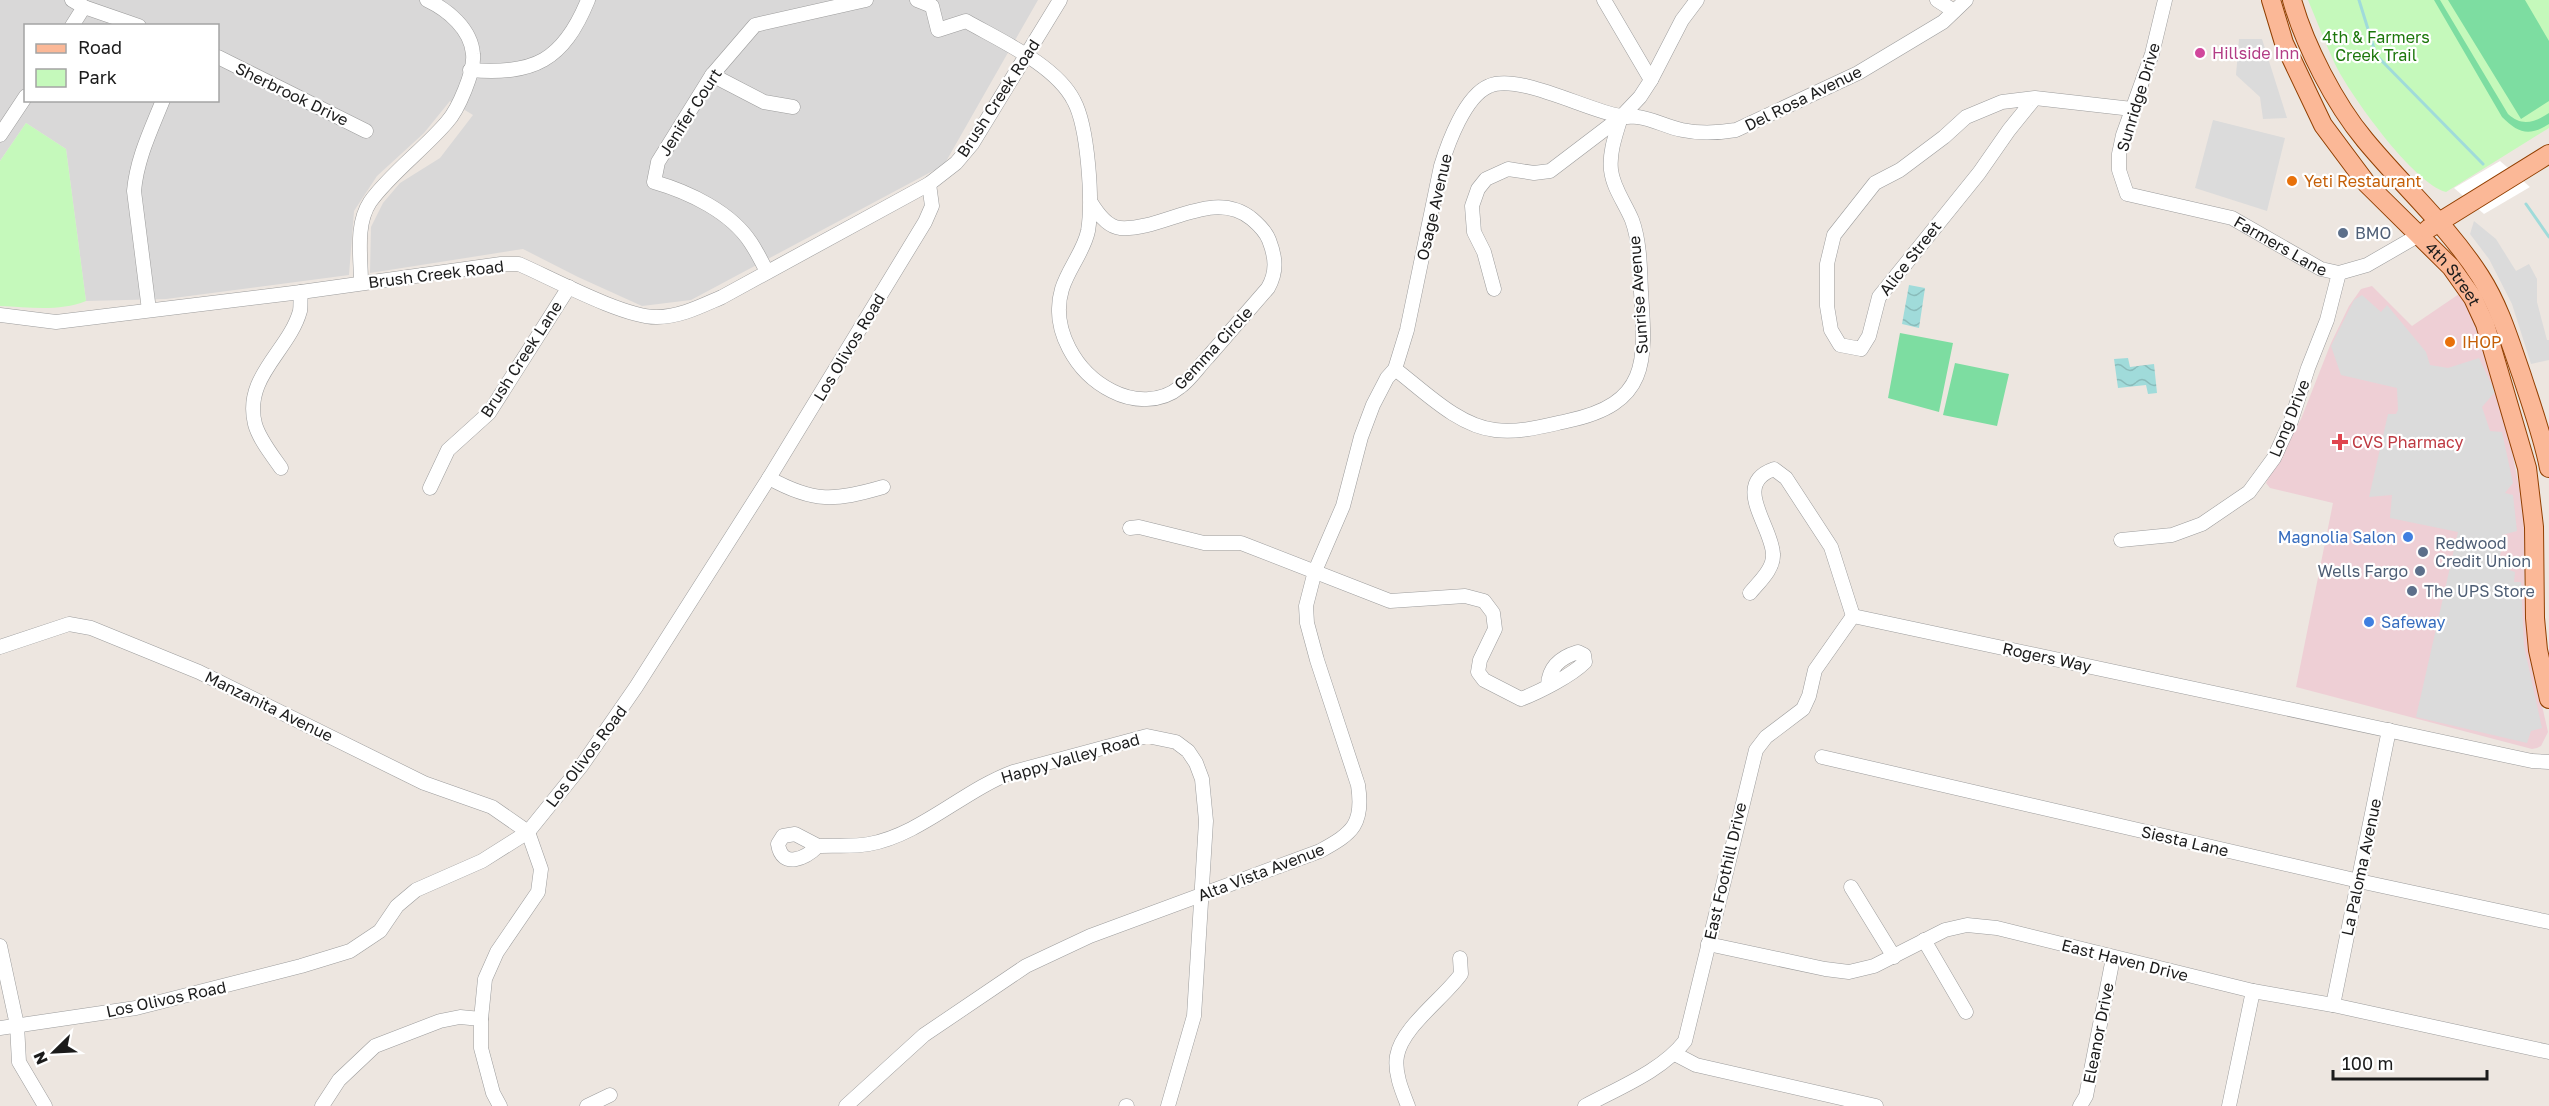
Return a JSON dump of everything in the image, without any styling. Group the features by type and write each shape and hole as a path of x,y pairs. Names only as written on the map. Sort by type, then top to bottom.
{"main road":[{"name":"4th Street","path":"2271,0 2284,43 2323,125 2367,183 2451,267 2473,298 2491,342 2528,468 2534,527 2535,618 2538,650 2549,699"},
{"name":"4th Street","path":"2292,0 2310,48 2363,138 2438,222 2481,277 2501,317 2540,432 2549,468"},
{"name":"Farmers Lane","path":"2419,235 2549,154"}],"street":[{"path":"361,283 360,226 370,203 449,121 465,92 474,55 461,27 452,15 427,0"},
{"path":"470,70 514,71 542,62 561,47 588,0"},
{"name":"Jenifer Court","path":"767,272 750,242 732,222 677,188 654,182 658,162 712,75 754,26 866,0"},
{"path":"917,0 932,6 938,30 966,21 1027,56"},
{"name":"Brush Creek Road","path":"0,315 56,322 301,292 501,264 519,264 626,311 660,317 688,311 722,297 928,184 956,163 972,144 1060,0"},
{"path":"1604,0 1651,80"},
{"name":"Sunrise Avenue","path":"1395,369 1454,414 1474,424 1495,430 1528,430 1576,420 1599,412 1625,396 1643,363 1645,343 1639,249 1632,221 1615,187 1610,159 1621,117 1640,97 1651,80 1682,20 1696,0"},
{"path":"1937,0 1954,11"},
{"name":"Del Rosa Avenue","path":"1621,117 1638,117 1683,130 1715,134 1736,130 1858,72 1943,22 1966,0"},
{"name":"Sunridge Drive","path":"2127,194 2119,170 2119,154 2152,54 2165,0"},
{"path":"73,24 78,4 133,24"},
{"name":"Gemma Circle","path":"1027,56 1064,85 1077,107 1083,129 1090,201 1086,238 1067,276 1059,303 1063,331 1076,363 1097,382 1112,391 1142,400 1156,398 1181,387 1268,288 1275,276 1275,257 1268,237 1259,225 1237,209 1223,206 1139,228 1116,228 1101,231 1086,238"},
{"name":"Sherbrook Drive","path":"219,58 366,131"},
{"path":"712,75 764,102 792,107"},
{"name":"Osage Avenue","path":"1395,369 1407,330 1441,166 1449,140 1478,93 1486,86 1501,82 1523,85 1621,117"},
{"name":"Alice Street","path":"2035,98 1979,173 1879,297 1869,336 1861,349 1840,345 1832,330 1827,306 1827,264 1834,235 1875,183 1900,170 1944,137 1966,117 2002,102 2035,98 2052,102 2132,109"},
{"path":"0,135 24,99"},
{"path":"149,310 134,191 142,152 162,102"},
{"path":"1494,289 1484,252 1474,232 1472,206 1478,189 1486,179 1508,169 1534,173 1550,171 1621,117"},
{"name":"Los Olivos Road","path":"0,1028 136,1008 301,966 350,951 380,931 397,906 416,890 482,861 528,832 582,765 636,687 769,478 925,222 932,206 928,184"},
{"name":"Farmers Lane","path":"2127,194 2232,218 2321,268 2339,273 2367,265 2419,235"},
{"path":"1090,201 1098,214 1116,228"},
{"name":"Long Drive","path":"2121,540 2172,535 2202,525 2249,492 2274,458 2290,421 2327,320 2339,273"},
{"name":"Brush Creek Lane","path":"430,488 448,450 489,413 568,286"},
{"path":"281,468 255,425 253,400 257,384 279,350 300,310 301,292"},
{"name":"Alta Vista Avenue","path":"846,1106 924,1035 1026,966 1090,936 1320,851 1341,839 1358,821 1360,803 1358,785 1307,623 1308,594 1343,506 1372,405 1387,378 1395,369"},
{"path":"1750,593 1770,567 1773,554 1754,493 1756,480 1764,472 1774,469 1786,478 1831,547 1853,616"},
{"path":"769,478 796,493 825,498 855,495 883,487"},
{"path":"1130,528 1139,527 1204,543 1241,543 1390,601 1465,596 1484,602 1493,613 1495,629 1480,660 1478,672 1484,680 1521,699 1548,685"},
{"name":"Rogers Way","path":"1853,616 2532,761 2549,762"},
{"name":"East Foothill Drive","path":"1675,1054 1685,1041 1756,750 1766,737 1803,709 1809,696 1815,670 1853,616"},
{"name":"Manzanita Avenue","path":"0,647 69,624 92,628 199,672 424,783 492,807 528,832"},
{"name":"La Paloma Avenue","path":"2333,1005 2389,730"},
{"name":"Happy Valley Road","path":"818,846 869,844 890,838 996,778 1130,739 1147,736 1176,742 1188,751 1196,763 1202,779 1206,821 1194,1016 1168,1106"},
{"name":"Siesta Lane","path":"1822,757 2358,881 2549,922"},
{"path":"500,1106 492,1093 481,1048 485,979 496,952 538,892 541,869 528,832"},
{"path":"1851,887 1894,957"},
{"name":"East Haven Drive","path":"1708,944 1849,972 1874,966 1945,930 1967,925 1997,928 2253,991 2333,1005 2549,1052"},
{"path":"1924,940 1966,1012"},
{"path":"0,946 16,1025 19,1062 45,1106"},
{"path":"1408,1106 1400,1085 1397,1056 1406,1036 1461,974 1460,958"},
{"name":"Eleanor Drive","path":"2080,1106 2086,1096 2114,958"},
{"path":"2229,1106 2253,991"},
{"path":"322,1106 339,1080 375,1046 441,1021 460,1017 481,1019"},
{"path":"1585,1106 1675,1054 1696,1065 1876,1106"},
{"path":"587,1106 610,1095"}],"shaded area":[{"path":"0,0 1038,0 944,165 691,300 642,306 523,249 370,273 371,227 383,203 400,183 440,158 473,115 450,101 424,133 377,176 354,211 349,275 166,299 86,301 66,149 26,123 0,161"},
{"path":"2239,39 2262,39 2287,118 2263,119 2260,97 2236,75"},
{"path":"2213,120 2285,138 2267,211 2195,188"},
{"path":"2474,221 2496,239 2516,271 2529,264 2537,279 2537,302 2547,340 2549,340 2549,360 2531,364 2512,304 2489,259 2470,234"},
{"path":"2372,286 2412,326 2462,292 2500,390 2526,534 2524,586 2531,657 2548,732 2541,746 2537,748 2532,749 2296,687 2333,503 2270,488 2266,483 2301,419 2331,343 2349,306 2361,289"},
{"path":"2362,295 2381,312 2387,305 2426,352 2430,365 2448,368 2479,358 2495,392 2482,407 2490,431 2502,432 2513,483 2505,493 2513,495 2517,531 2502,535 2504,541 2497,566 2515,572 2514,582 2521,582 2524,646 2542,728 2531,731 2527,743 2416,717 2458,532 2390,518 2392,495 2369,497 2388,414 2396,414 2398,410 2397,388 2341,375 2331,346 2354,300"}],"green space":[{"name":"4th & Farmers Creek Trail","path":"2308,0 2549,0 2549,128 2446,192 2417,173 2368,116 2335,64"},
{"path":"2434,0 2440,0 2508,114 2518,121 2528,122 2549,113 2549,124 2530,132 2513,127 2502,117"},
{"path":"2448,0 2525,0 2549,41 2549,101 2521,119"},
{"path":"26,123 66,149 86,301 65,307 0,306 0,161"},
{"path":"1900,333 1953,343 1939,412 1888,398"},
{"path":"1955,363 2009,374 1997,426 1943,415"}],"water":[{"path":"1909,285 1925,288 1919,328 1902,324"},
{"path":"2128,358 2130,367 2154,364 2157,393 2148,394 2146,385 2118,388 2114,359"}],"pier":[{"path":"2500,161 2530,187 2484,214 2454,188"}],"waterway":[{"path":"2359,0 2376,55 2483,164"},
{"path":"2526,204 2549,237"}],"place":[{"name":"Hillside Inn","path":"2200,53"},
{"name":"Yeti Restaurant","path":"2292,181"},
{"name":"BMO","path":"2343,233"},
{"name":"IHOP","path":"2450,342"},
{"name":"CVS Pharmacy","path":"2340,442"},
{"name":"Magnolia Salon","path":"2408,537"},
{"name":"Redwood Credit Union","path":"2423,552"},
{"name":"Wells Fargo","path":"2420,571"},
{"name":"The UPS Store","path":"2412,591"},
{"name":"Safeway","path":"2369,622"}]}
